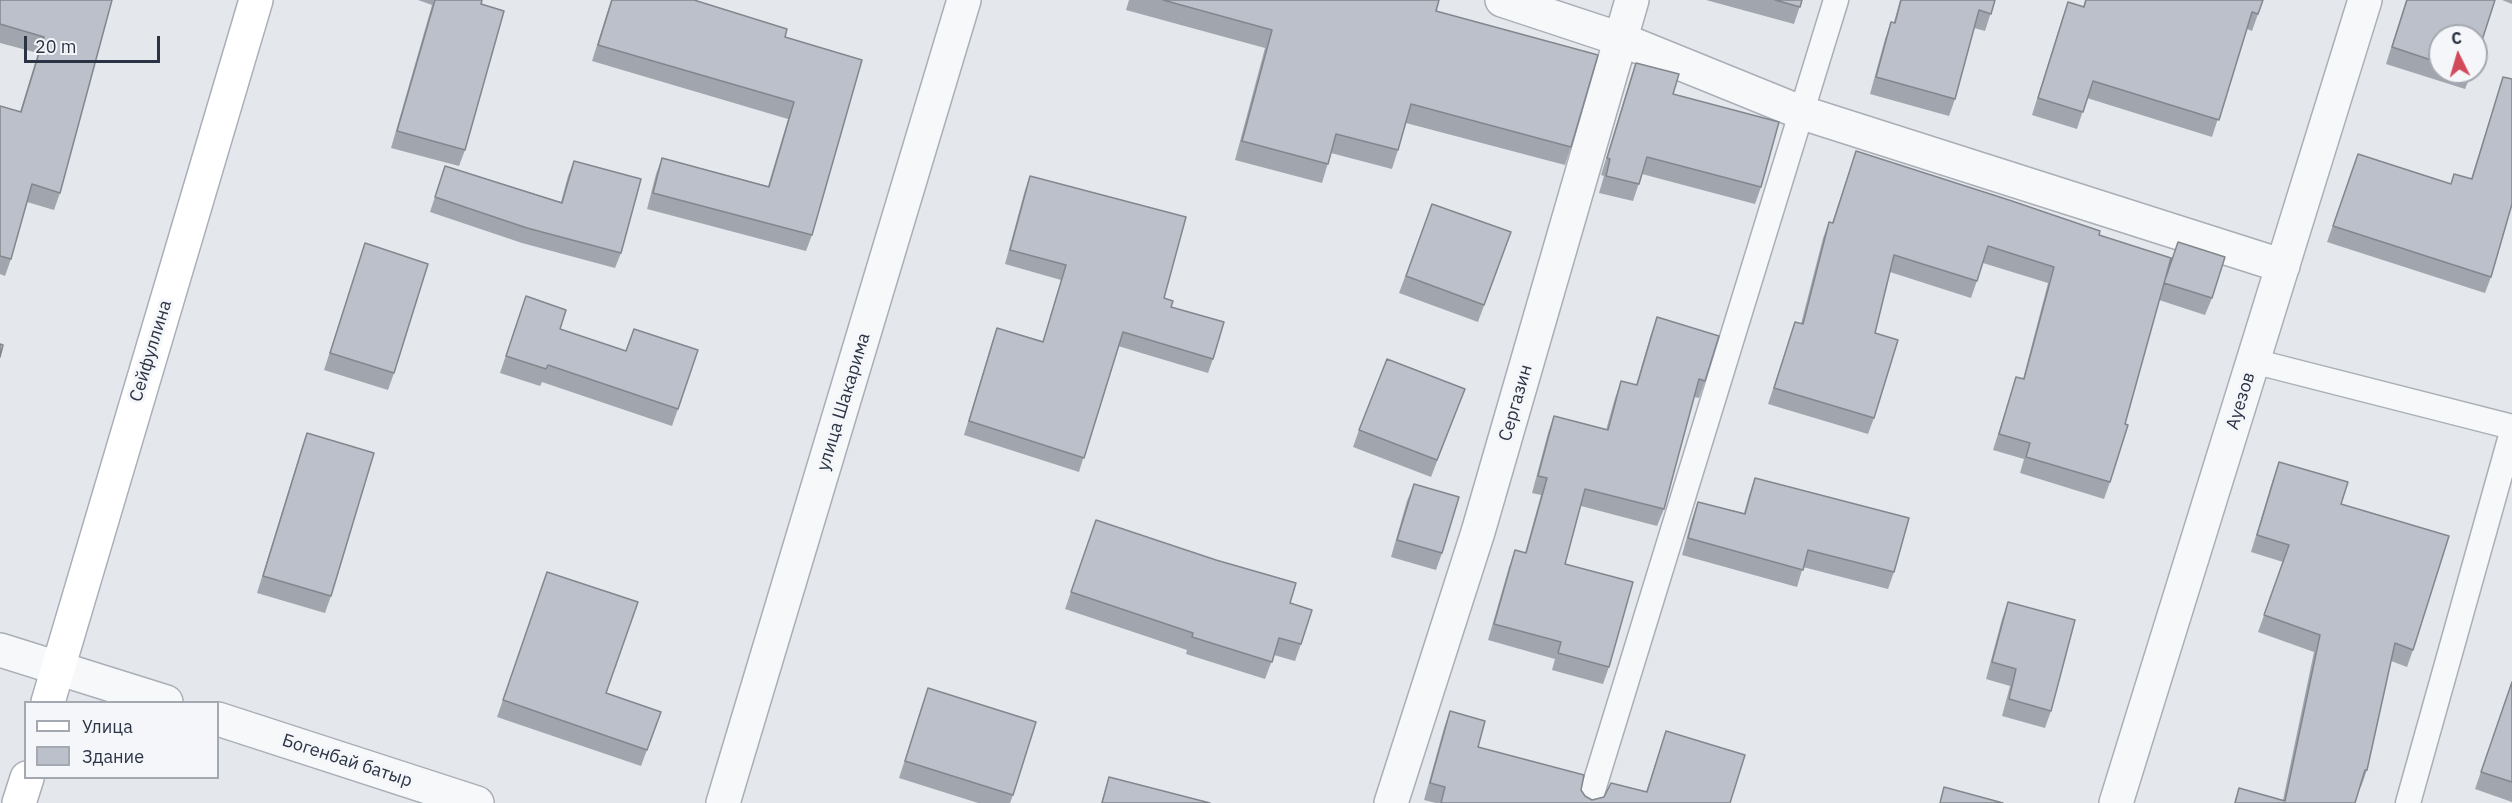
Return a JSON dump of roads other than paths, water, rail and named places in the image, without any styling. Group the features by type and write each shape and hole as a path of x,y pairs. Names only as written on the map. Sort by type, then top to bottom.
{"main road":[{"name":"Сейфуллина","path":"48,701 256,0"},
{"path":"19,803 26,779"}],"street":[{"name":"улица Шакарима","path":"723,803 964,0"},
{"path":"1502,0 1620,39 1800,112 2283,266"},
{"name":"Сергазин","path":"1391,803 1478,532 1632,0"},
{"name":"Ауезов","path":"2116,803 2366,0"},
{"path":"0,650 163,701"},
{"name":"Богенбай батыр","path":"219,719 477,803"}],"lane":[{"path":"1588,803 1836,0"},
{"path":"2253,361 2512,427"},
{"path":"2408,803 2512,432"}]}
